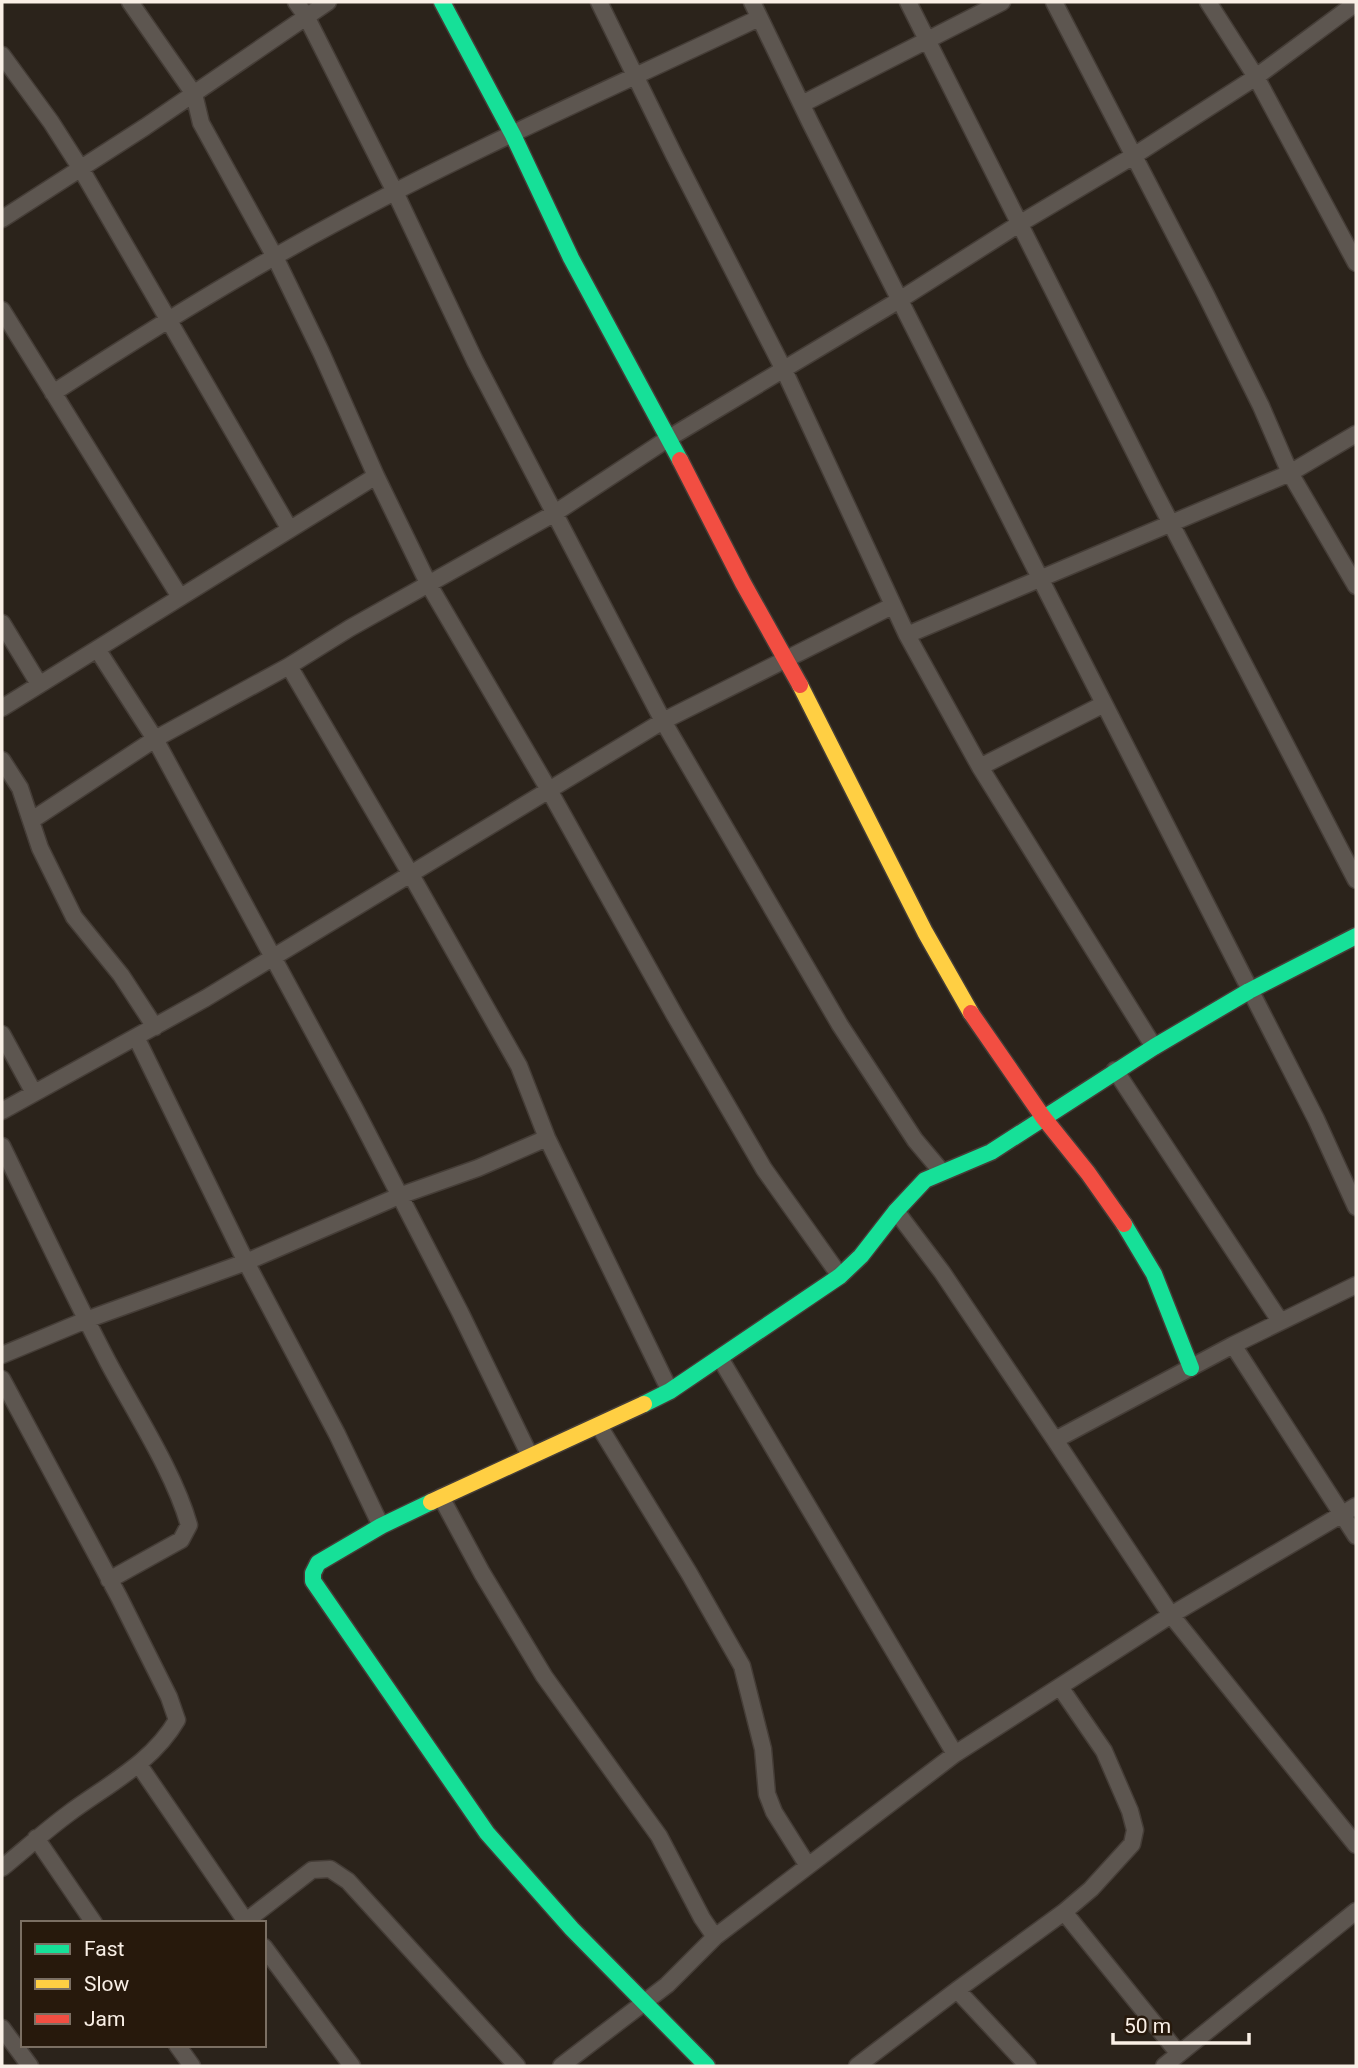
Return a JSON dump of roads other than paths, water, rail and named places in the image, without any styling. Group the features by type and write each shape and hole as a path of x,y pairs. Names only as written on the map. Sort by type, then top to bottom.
{"street":[{"path":"130,2 194,94 201,123 275,257 429,585 764,1169 840,1276"},
{"path":"296,2 306,16 395,192 475,361 663,721 840,1025 915,1140 942,1172"},
{"path":"2,219 194,94 328,2"},
{"path":"442,2 513,135 571,258 787,659 931,944 970,1012 1043,1117 1088,1173 1133,1237 1154,1273 1191,1368"},
{"path":"600,2 784,370 907,635 981,767 1154,1047"},
{"path":"752,2 1040,578 1316,1119 1356,1207"},
{"path":"908,2 1171,523 1356,880"},
{"path":"802,104 1002,2"},
{"path":"1054,2 1135,155 1261,406 1290,473 1356,586"},
{"path":"1208,2 1256,77 1356,263"},
{"path":"32,820 155,739 289,666 350,628 555,513 669,438 1135,155 1256,77 1355,4"},
{"path":"53,393 167,319 395,192 760,18"},
{"path":"2,55 51,122 81,169 289,528"},
{"path":"2,310 180,597"},
{"path":"907,635 1290,473 1356,434"},
{"path":"2,708 376,476"},
{"path":"2,1111 217,992 663,721 892,606"},
{"path":"2,624 39,684"},
{"path":"97,649 155,739 355,1108 460,1312 530,1456"},
{"path":"289,666 519,1066 547,1139 670,1391"},
{"path":"981,767 1104,704"},
{"path":"2,760 20,788 48,865 74,917 121,975 155,1027"},
{"path":"707,2066 572,1929 487,1833 313,1581 313,1573 318,1563 381,1526 670,1391 840,1276 862,1256 896,1211 925,1180 991,1152 1115,1070 1249,991 1356,936"},
{"path":"2,1034 34,1093"},
{"path":"136,1037 246,1262 337,1434 381,1526"},
{"path":"1115,1070 1280,1321"},
{"path":"2,1355 86,1320 246,1262 399,1196 478,1168 547,1139"},
{"path":"2,1146 86,1320 167,1472 189,1525 181,1540 109,1580"},
{"path":"896,1211 942,1272 1171,1615 1356,1845"},
{"path":"1055,1440 1233,1345 1356,1285"},
{"path":"1233,1345 1356,1536"},
{"path":"720,1357 955,1754"},
{"path":"2,1379 109,1580 169,1697 177,1720 170,1732 139,1765 36,1838 2,1868"},
{"path":"599,1426 742,1666 763,1749 767,1794 774,1812 808,1866"},
{"path":"441,1497 482,1573 544,1676 659,1836 702,1918 715,1937"},
{"path":"561,2066 644,2003 691,1963 715,1937 955,1754 1171,1615 1356,1506"},
{"path":"857,2066 1064,1912 1091,1889 1132,1844 1135,1830 1130,1811 1104,1751 1060,1687"},
{"path":"139,1765 245,1921"},
{"path":"36,1838 93,1921"},
{"path":"247,1921 312,1870 330,1869 348,1881 517,2066"},
{"path":"1164,2066 1356,1911"},
{"path":"1064,1912 1180,2054"},
{"path":"266,1950 352,2066"},
{"path":"957,1990 1028,2066"},
{"path":"2,2028 30,2066"},
{"path":"178,2047 192,2066"}]}
